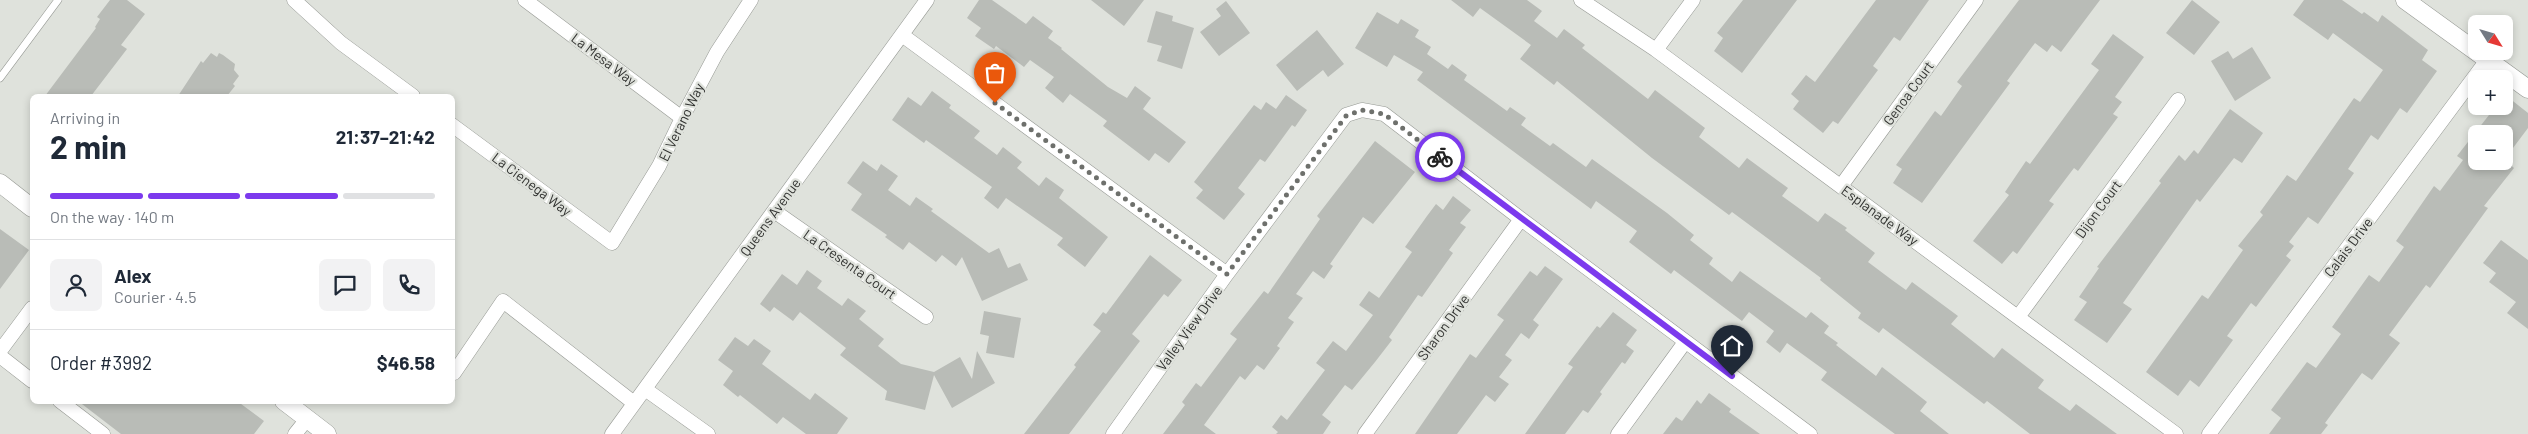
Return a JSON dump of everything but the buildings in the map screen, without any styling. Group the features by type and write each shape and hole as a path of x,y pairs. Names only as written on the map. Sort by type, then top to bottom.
{"street":[{"path":"294,0 341,43 410,94"},
{"name":"La Mesa Way","path":"526,0 682,118"},
{"name":"El Verano Way","path":"612,243 660,166 716,52 751,0"},
{"name":"Queens Avenue","path":"612,434 927,0"},
{"name":"Esplanade Way","path":"1581,0 1656,50 2176,434"},
{"path":"1656,50 1693,0"},
{"name":"Genoa Court","path":"1841,186 1976,0"},
{"path":"2405,0 2468,46"},
{"path":"902,35 1227,274"},
{"path":"2487,60 2528,89"},
{"name":"Calais Drive","path":"2209,434 2487,60"},
{"name":"Dijon Court","path":"2018,317 2178,100"},
{"name":"Valley View Drive","path":"1113,434 1227,274 1346,116 1362,110 1384,114 1521,220"},
{"name":"La Cienega Way","path":"455,127 612,243"},
{"path":"0,183 30,206"},
{"name":"La Cresenta Court","path":"774,211 926,317"},
{"path":"1521,220 1810,434"},
{"name":"Sharon Drive","path":"1364,434 1521,220"},
{"path":"455,372 503,301 634,403"},
{"path":"0,352 30,311"},
{"path":"1618,434 1685,342"},
{"path":"0,356 30,378"},
{"path":"645,389 708,434"},
{"path":"64,404 103,434"},
{"path":"288,404 327,434"},
{"path":"295,434 307,419"}],"lane":[{"path":"0,78 58,0"}],"way so far":[{"path":"995,103 1227,274 1346,116 1362,110 1384,114 1440,157"}],"route":[{"path":"1440,157 1521,220 1732,376"}]}
